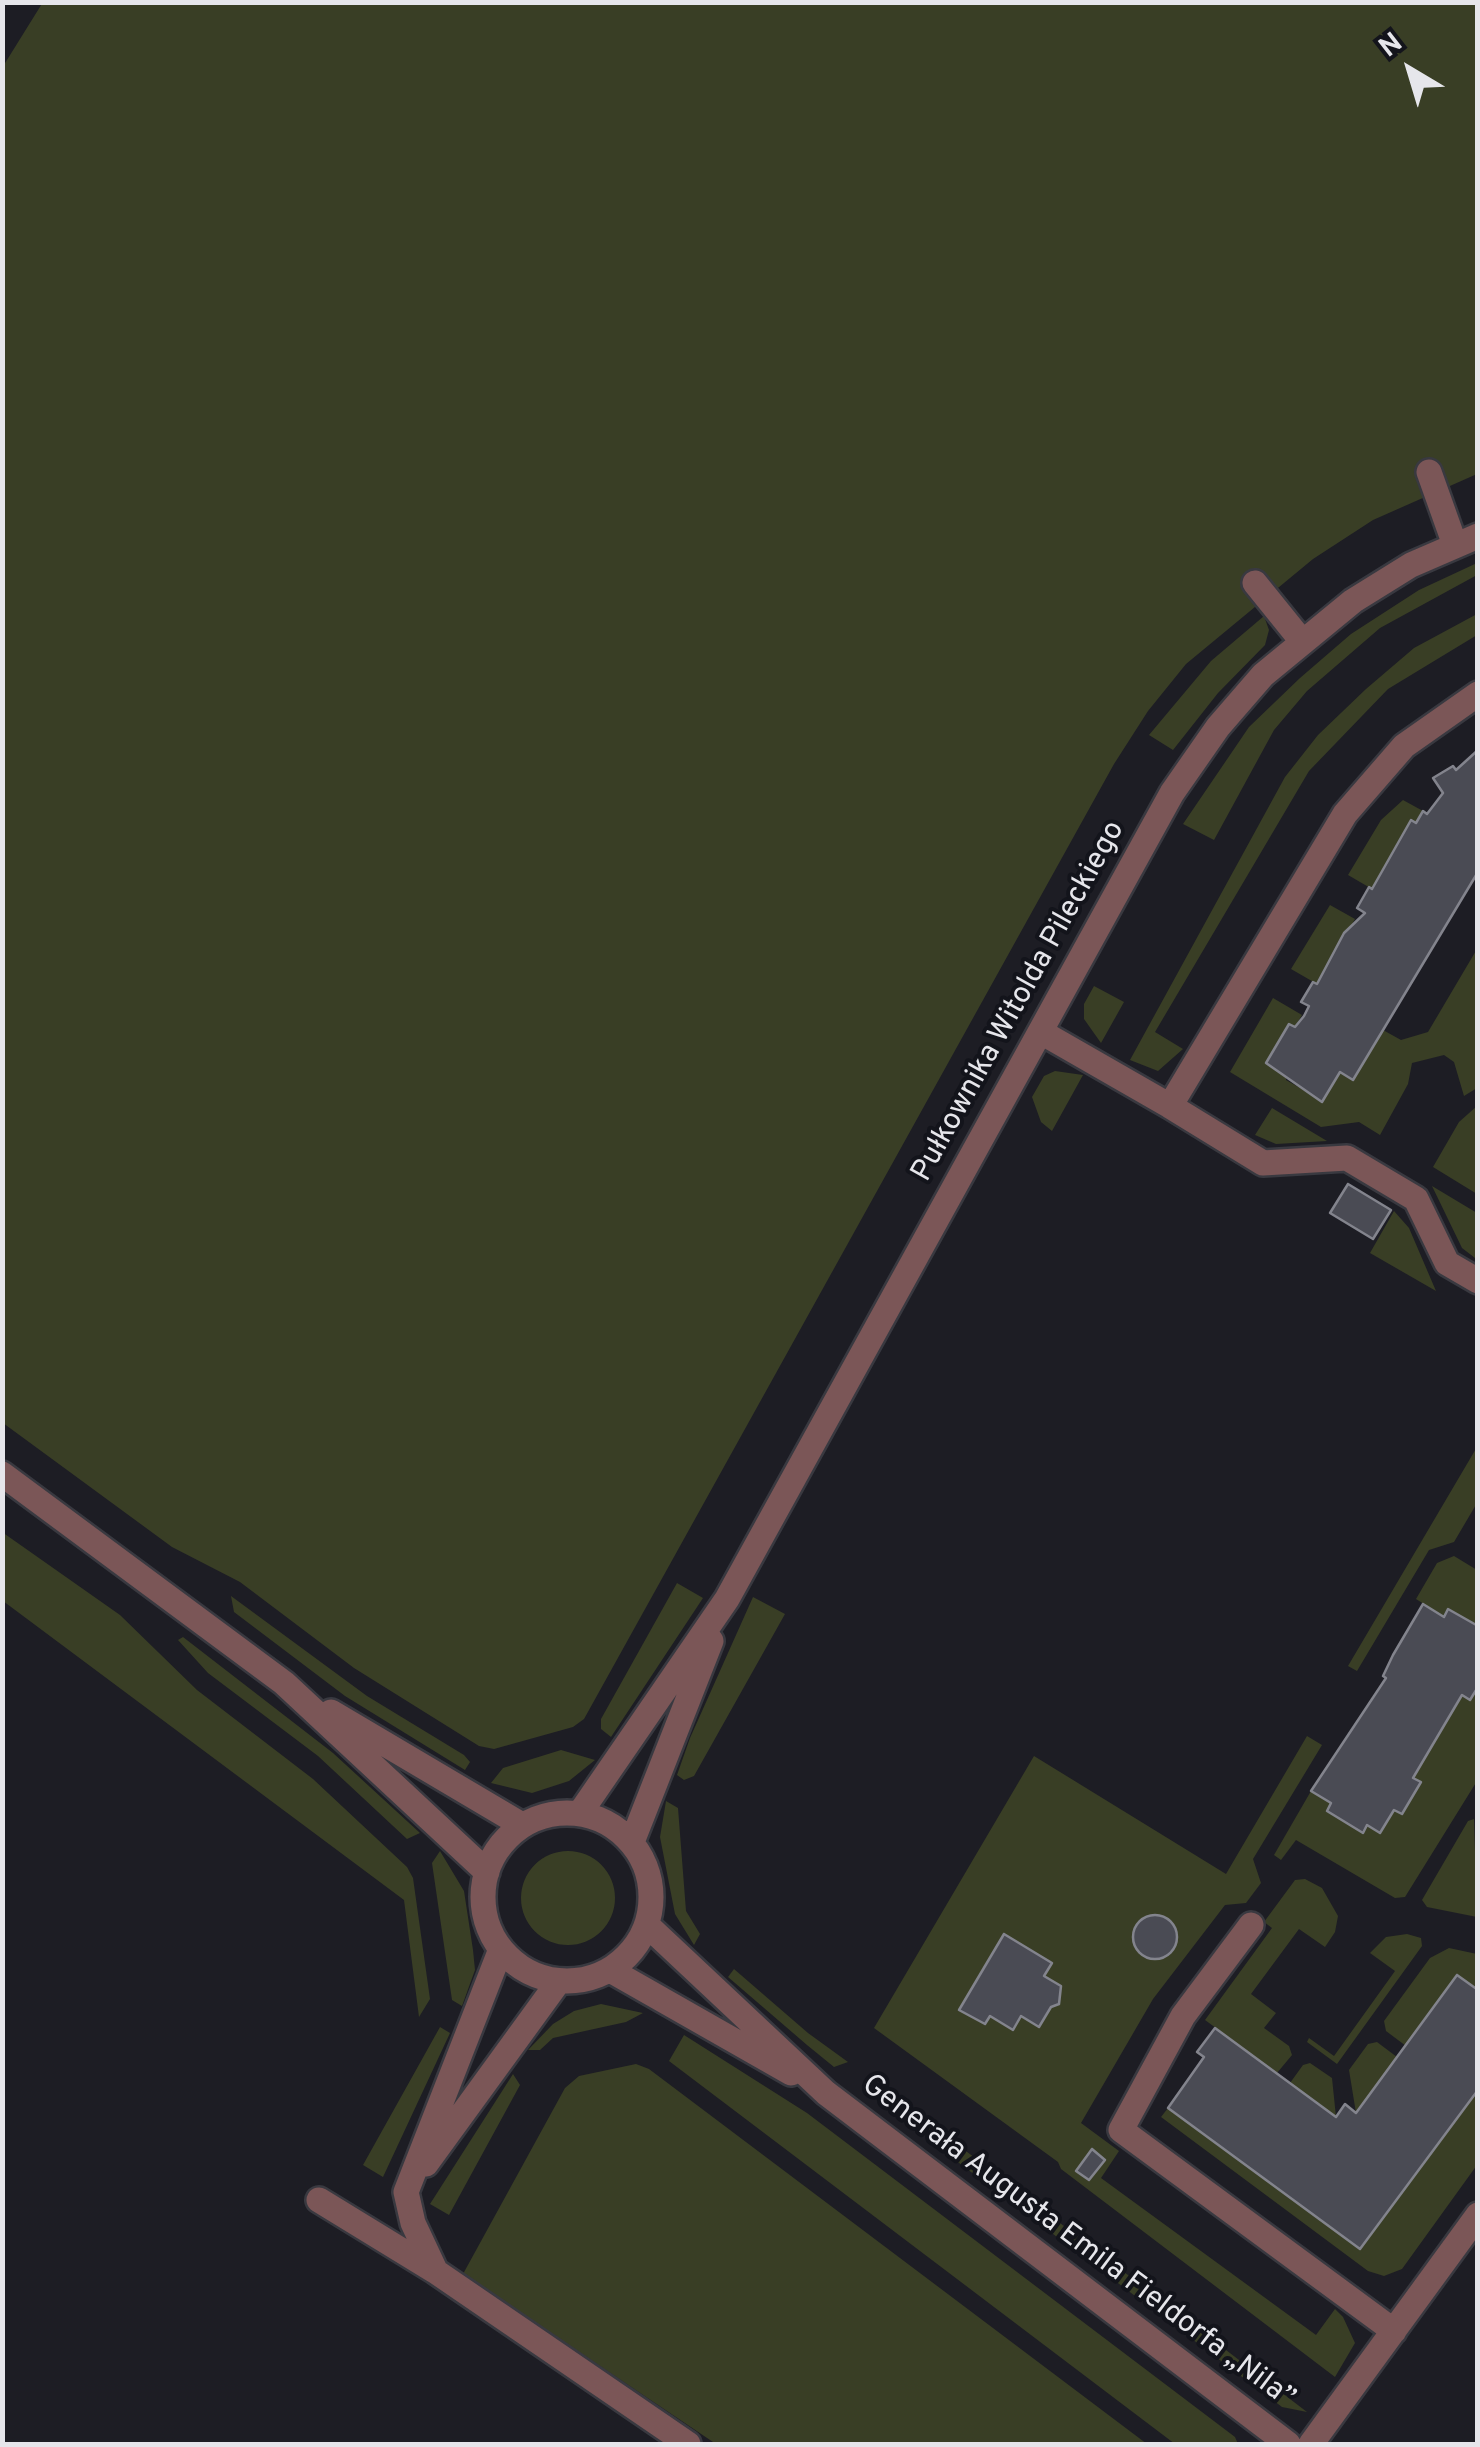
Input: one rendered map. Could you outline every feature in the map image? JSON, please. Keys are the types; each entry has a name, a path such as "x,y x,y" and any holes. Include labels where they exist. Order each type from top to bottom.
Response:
{"street":[{"path":"1429,472 1466,540"},
{"name":"Pułkownika Witolda Pileckiego","path":"580,1812 727,1599 1172,793 1218,726 1301,640 1353,601 1466,540"},
{"path":"1256,583 1301,640"},
{"path":"1170,1106 1356,800 1404,746 1478,694"},
{"path":"1041,1032 1263,1163 1347,1158 1416,1199 1447,1263 1478,1282"},
{"path":"2,1474 284,1683 522,1825"},
{"name":"Pułkownika Witolda Pileckiego","path":"632,1842 727,1599"},
{"path":"284,1683 486,1872"},
{"path":"580,1812 618,1828 632,1842 651,1881 647,1925 632,1950 610,1970 594,1978 559,1981 526,1971 501,1949 484,1912 486,1872 507,1838 522,1825 541,1816 580,1812"},
{"name":"Generała Augusta Emila Fieldorfa „Nila”","path":"647,1925 826,2093 1288,2444"},
{"path":"1251,1925 1183,2016 1120,2130 1394,2330"},
{"path":"436,2271 414,2224 406,2192 501,1949"},
{"name":"Generała Augusta Emila Fieldorfa „Nila”","path":"610,1970 826,2093"},
{"path":"406,2192 559,1981"},
{"path":"319,2200 436,2271 688,2444"},
{"path":"1312,2444 1478,2214"}],"green space":[{"path":"43,2 1477,3 1477,474 1373,520 1313,559 1186,664 1148,711 1114,764 584,1719 573,1727 494,1749 479,1746 354,1668 240,1582 172,1547 3,1423 2,68"},
{"path":"1477,563 1477,575 1380,628 1307,691 1274,730 1214,840 1183,824 1249,727 1300,678 1351,634 1419,590"},
{"path":"1477,614 1477,635 1388,689 1309,771 1155,1032 1183,1049 1158,1071 1130,1060 1285,777 1318,735 1414,648"},
{"path":"1264,616 1269,630 1265,645 1218,693 1173,750 1149,735 1211,661"},
{"path":"1403,800 1423,811 1416,823 1411,821 1372,889 1348,875 1381,820"},
{"path":"1330,905 1355,919 1317,984 1291,969"},
{"path":"1477,949 1477,1088 1464,1096 1454,1062 1444,1055 1412,1063 1408,1084 1380,1135 1359,1122 1321,1127 1230,1072 1273,998 1302,1015 1295,1027 1289,1024 1286,1080 1323,1101 1340,1072 1353,1080 1383,1030 1401,1040 1428,1032"},
{"path":"1094,986 1124,1002 1101,1043 1084,1019 1084,1004"},
{"path":"1055,1071 1083,1075 1052,1131 1041,1122 1032,1097 1044,1076"},
{"path":"1477,1106 1477,1194 1433,1167 1459,1122"},
{"path":"1272,1108 1327,1141 1276,1144 1255,1135"},
{"path":"1432,1186 1477,1213 1475,1258 1462,1248"},
{"path":"1394,1211 1409,1228 1436,1291 1370,1253"},
{"path":"1477,1447 1477,1503 1454,1542 1429,1550 1357,1671 1348,1666"},
{"path":"2,1532 120,1615 197,1690 313,1779 407,1867 413,1878 430,1999 419,2017 404,1900 3,1601"},
{"path":"1454,1556 1477,1570 1477,1626 1449,1609 1444,1617 1416,1599 1437,1563"},
{"path":"677,1583 703,1598 611,1737 601,1729 601,1719"},
{"path":"231,1596 367,1696 464,1755 470,1762 465,1770 345,1696 234,1612"},
{"path":"753,1597 785,1614 694,1776 684,1780 677,1775 690,1738"},
{"path":"183,1637 333,1753 420,1833 407,1839 318,1756 208,1673 178,1640"},
{"path":"1477,1687 1477,1781 1405,1897 1395,1898 1296,1840 1281,1860 1274,1855 1311,1791 1331,1803 1327,1811 1363,1832 1367,1825 1380,1833 1394,1810 1402,1814 1420,1783 1413,1778 1462,1695"},
{"path":"1307,1736 1322,1745 1253,1859 1261,1883 1246,1903 1225,1905 1153,1999 1081,2123 1119,2151 1101,2178 1316,2335 1335,2309 1343,2317 1355,2343 1335,2377 1061,2169 1058,2162 874,2028 1034,1756 1226,1874"},
{"path":"561,1750 595,1760 569,1781 532,1793 491,1783 503,1768"},
{"path":"666,1801 678,1808 686,1911 700,1934 694,1945 675,1914 660,1837"},
{"path":"1474,1819 1477,1917 1427,1907 1422,1900 1468,1821"},
{"path":"440,1851 464,1891 473,1950 475,1970 462,2006 452,2000 432,1863"},
{"path":"568,1851 586,1855 601,1865 611,1880 615,1898 611,1916 601,1931 586,1941 568,1945 550,1941 535,1931 525,1916 521,1898 525,1880 535,1865 550,1855"},
{"path":"1305,1879 1322,1888 1338,1916 1335,1932 1325,1947 1299,1929 1251,1994 1276,2013 1264,2028 1289,2046 1292,2055 1277,2073 1205,2020 1272,1928 1264,1922 1295,1880"},
{"path":"1407,1934 1421,1938 1422,1946 1337,2064 1307,2042 1309,2038 1334,2056 1395,1971 1370,1953 1386,1937"},
{"path":"1449,1948 1477,1954 1477,1990 1406,2046 1386,2031 1384,2021 1430,1958"},
{"path":"734,1969 848,2062 834,2067 807,2045 728,1977"},
{"path":"601,2004 643,2013 626,2022 553,2038 540,2050 528,2050 553,2024 574,2011"},
{"path":"440,2027 450,2033 383,2177 363,2165"},
{"path":"684,2035 807,2113 1235,2437 1238,2444 1175,2444 669,2061"},
{"path":"1377,2042 1397,2057 1356,2113 1349,2070 1368,2044"},
{"path":"1310,2063 1332,2078 1336,2117 1290,2083 1303,2065"},
{"path":"636,2064 649,2069 1147,2444 716,2444 463,2274 565,2088 579,2076"},
{"path":"513,2074 520,2085 449,2215 430,2204"},
{"path":"1477,2090 1477,2165 1402,2269 1384,2276 1368,2271 1161,2117 1168,2108 1360,2249"},
{"path":"928,2122 1307,2412 1282,2407 930,2141"}],"building":[{"path":"1478,750 1478,872 1353,1080 1340,1072 1322,1102 1266,1063 1289,1024 1295,1027 1304,1016 1309,1006 1301,1002 1313,982 1317,984 1344,933 1365,913 1357,908 1411,820 1416,823 1423,811 1427,814 1443,793 1433,778 1453,766 1456,770"},
{"path":"1348,1184 1391,1210 1373,1239 1330,1213"},
{"path":"1423,1604 1444,1617 1448,1609 1478,1626 1478,1687 1470,1700 1462,1695 1413,1778 1421,1782 1402,1814 1394,1810 1380,1833 1367,1825 1363,1833 1327,1811 1331,1803 1311,1791 1386,1678 1383,1676 1393,1655"},
{"path":"1155,1915 1171,1921 1177,1937 1171,1953 1155,1959 1139,1953 1133,1937 1139,1921"},
{"path":"1004,1934 1052,1963 1044,1976 1061,1986 1059,2004 1051,2007 1039,2027 1021,2016 1013,2030 990,2016 985,2024 959,2010"},
{"path":"1457,1975 1478,1990 1478,2090 1360,2249 1168,2108 1204,2057 1197,2052 1215,2028 1336,2117 1345,2104 1356,2113"},
{"path":"1092,2149 1105,2160 1089,2180 1076,2171"}]}
